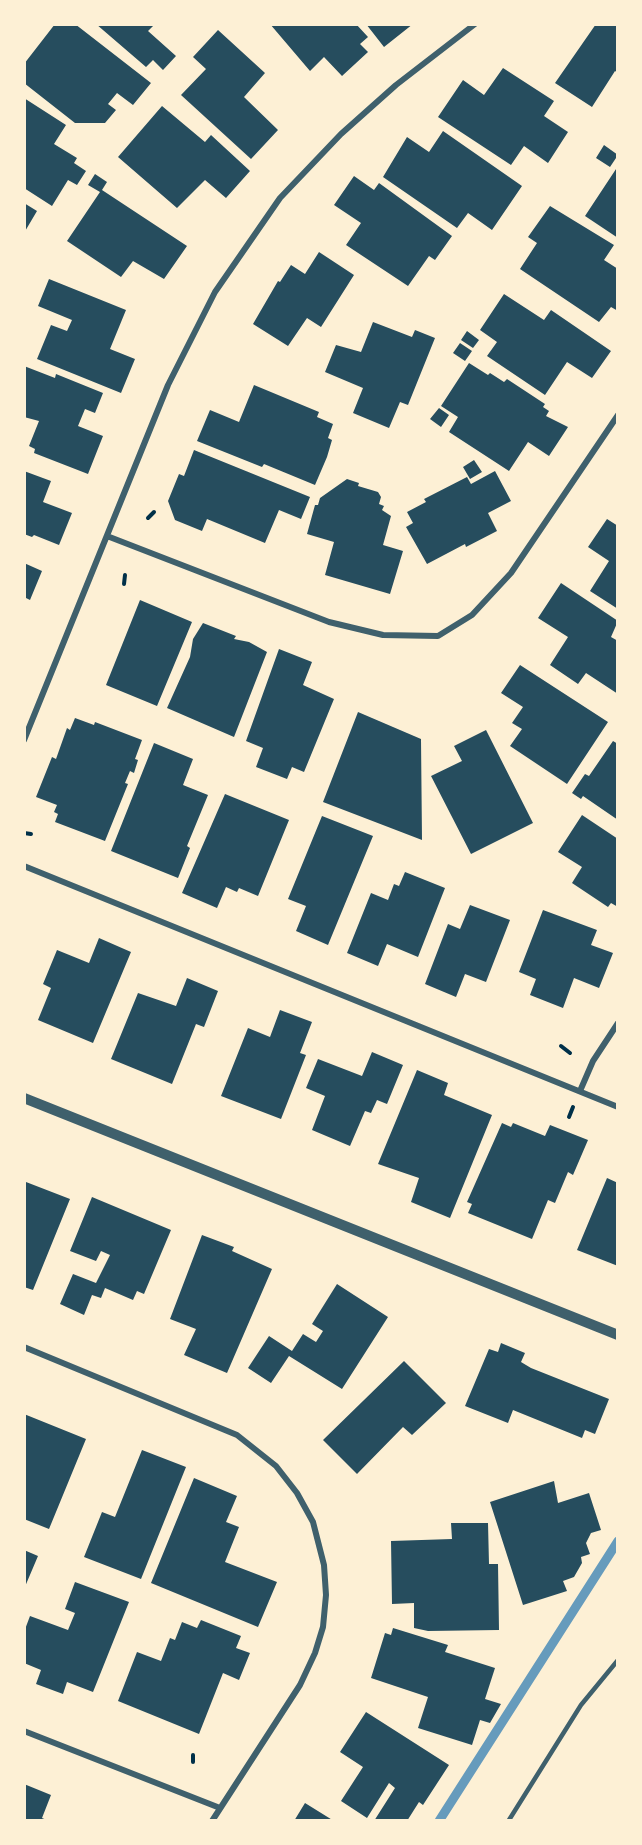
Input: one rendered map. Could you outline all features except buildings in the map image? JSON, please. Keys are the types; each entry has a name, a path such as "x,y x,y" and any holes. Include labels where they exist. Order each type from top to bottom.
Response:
{"street":[{"path":"24,740 189,341 215,292 244,246 280,198 340,134 396,85 475,24"},
{"path":"107,536 329,622 383,635 438,636 472,615 511,573 618,415"},
{"path":"24,866 618,1107"},
{"path":"580,1091 593,1061 618,1023"},
{"path":"24,1098 618,1335"},
{"path":"24,1347 237,1435 276,1466 297,1493 313,1522 326,1580 325,1613 318,1645 300,1685 212,1821"},
{"path":"24,1731 220,1808"}],"lane":[{"path":"511,1821 508,1820 580,1705 618,1660"}],"path":[{"path":"148,518 154,512"},
{"path":"124,584 125,574"},
{"path":"24,833 31,834"},
{"path":"561,1046 570,1053"},
{"path":"193,1755 193,1762"}],"waterway":[{"path":"439,1821 618,1541"}]}
